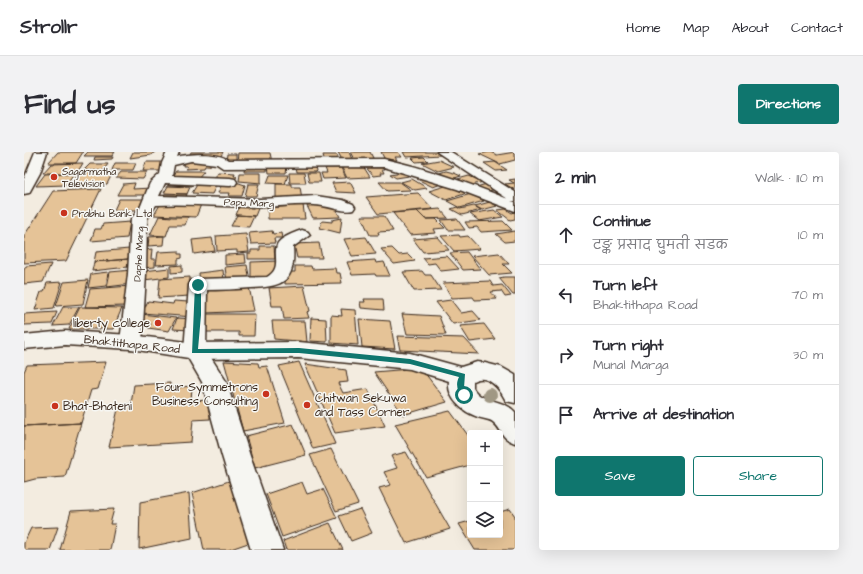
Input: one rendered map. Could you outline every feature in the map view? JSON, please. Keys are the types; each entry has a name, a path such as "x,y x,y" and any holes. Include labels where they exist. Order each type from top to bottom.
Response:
{"street":[{"path":"24,190 34,173 41,152"},
{"path":"443,152 515,197"},
{"path":"171,157 191,157 222,161 223,164 375,157 462,186 515,207"},
{"name":"Daphe Marg","path":"131,342 137,274 139,219 147,209 157,183 166,175 171,157"},
{"path":"161,179 230,182"},
{"name":"Papu Marg","path":"150,201 180,199 260,203 322,200 336,202 348,208"},
{"path":"515,202 511,204 515,207"},
{"path":"267,550 262,528 236,456 214,381 195,351 198,315 198,285 271,282 280,278 285,268 285,245 302,235"},
{"name":"Bhaktithapa Road","path":"24,342 65,338 131,342 195,351 299,350 410,361 463,376"},
{"path":"511,383 495,374 476,370 468,372 463,376 460,382 460,388 470,402 484,409 507,406 515,432"}],"building":[{"path":"58,152 83,152 76,163 48,163"},
{"path":"88,152 115,152 112,156 84,156"},
{"path":"133,152 155,152 151,155 130,158"},
{"path":"191,152 223,152 221,156 189,156"},
{"path":"338,152 349,152 353,162 343,162"},
{"path":"350,152 370,152 374,160 355,161"},
{"path":"381,152 398,152 402,157 395,157 397,160 385,160"},
{"path":"403,152 437,152 441,155 406,157"},
{"path":"490,152 497,155 515,152 515,160 500,164 479,154"},
{"path":"238,153 270,153 272,162 237,161"},
{"path":"227,154 236,154 236,162 226,162"},
{"path":"323,155 337,155 340,162 325,162"},
{"path":"95,157 113,157 112,159 94,160"},
{"path":"424,157 428,161 416,162 412,158"},
{"path":"184,160 211,160 210,166 205,166 204,168 186,169 187,166 183,166"},
{"path":"439,160 454,167 438,171 422,163"},
{"path":"146,162 164,162 161,171 143,171"},
{"path":"495,162 507,170 496,171 484,163"},
{"path":"83,163 77,173 43,173 51,164"},
{"path":"115,163 136,163 133,170 112,170"},
{"path":"90,164 108,164 103,171 84,170"},
{"path":"267,164 267,171 244,171 245,165"},
{"path":"364,165 382,166 385,169 382,169 384,173 373,176"},
{"path":"268,166 287,166 286,173 269,173"},
{"path":"296,166 315,166 316,171 297,172"},
{"path":"341,166 363,166 370,177 347,178"},
{"path":"325,168 341,168 346,178 323,179 321,173 327,173"},
{"path":"176,171 204,171 196,180 171,179"},
{"path":"446,171 461,176 445,181 433,175"},
{"path":"113,172 107,184 70,185 78,173"},
{"path":"121,172 147,172 143,179 116,178"},
{"path":"218,172 235,173 234,176 237,176 234,182 213,181"},
{"path":"403,172 409,176 396,178 390,174"},
{"path":"74,173 66,185 36,186 45,174"},
{"path":"240,173 261,173 261,183 239,181"},
{"path":"289,173 304,173 306,183 290,183"},
{"path":"307,173 319,173 321,182 309,182"},
{"path":"270,175 288,175 285,184 267,183"},
{"path":"426,176 444,183 433,187 417,179"},
{"path":"469,176 483,182 472,185 458,179"},
{"path":"412,179 427,188 415,190 401,182"},
{"path":"515,179 515,190 505,184 514,183 509,180"},
{"path":"171,181 195,182 192,186 168,185"},
{"path":"350,182 356,193 336,192 332,183"},
{"path":"379,182 400,182 411,190 387,191"},
{"path":"135,183 133,189 151,188 149,195 117,195 123,184"},
{"path":"198,183 217,184 212,194 192,193"},
{"path":"222,183 239,183 245,185 242,196 229,196 230,193 218,193"},
{"path":"248,184 259,184 256,196 245,196"},
{"path":"276,184 292,184 292,187 300,187 302,199 276,199"},
{"path":"452,184 470,192 446,200 429,191"},
{"path":"487,184 496,189 481,193 472,188"},
{"path":"168,186 190,187 187,194 164,193"},
{"name":"Prabhu Bank Ltd","path":"101,189 66,261 24,263 24,236 53,191"},
{"path":"418,193 433,209 378,214 366,197"},
{"path":"165,194 187,194 186,197 163,196"},
{"path":"471,194 484,201 460,208 447,201"},
{"path":"119,199 143,199 138,210 114,210"},
{"path":"202,202 196,217 154,215 161,203"},
{"path":"490,202 497,206 482,210 475,206"},
{"path":"313,204 335,207 340,217 313,218 307,206 314,205"},
{"path":"240,205 259,206 255,216 236,215"},
{"path":"303,205 305,219 268,219 268,206"},
{"path":"474,206 481,210 462,215 451,209 457,207 460,209"},
{"path":"440,209 448,218 425,219 417,211"},
{"path":"506,209 512,213 515,212 515,219 510,220 497,210"},
{"path":"494,210 503,217 479,221 470,214"},
{"path":"417,211 425,219 436,219 445,228 434,229 436,233 410,235 393,213"},
{"path":"237,215 254,216 249,227 231,226"},
{"path":"159,216 188,217 185,225 170,225 166,236 150,235"},
{"path":"361,216 384,216 393,231 378,232 379,235 370,235"},
{"path":"342,218 340,233 320,228 322,221 332,222 332,220"},
{"path":"457,219 465,230 448,230 441,220"},
{"path":"503,221 512,230 481,232 477,227 469,228 465,222"},
{"path":"130,222 127,238 91,241 95,229 101,229 103,224"},
{"path":"272,231 273,234 281,233 282,238 274,238 275,243 251,244 249,233"},
{"path":"515,231 515,241 505,242 496,234"},
{"path":"246,234 249,252 237,253 237,250 217,251 216,236"},
{"path":"459,235 460,237 468,236 480,249 454,251 441,236"},
{"path":"164,236 163,245 148,246 149,237"},
{"path":"366,237 376,254 352,256 344,239"},
{"path":"438,237 449,250 423,252 413,239"},
{"path":"212,238 215,251 194,254 192,240"},
{"path":"319,243 322,258 297,258 294,244"},
{"path":"260,246 274,246 275,259 248,259 248,253 251,253 251,250 260,250"},
{"path":"392,248 399,255 408,254 415,261 394,264 381,249"},
{"path":"129,249 128,259 94,262 96,252"},
{"path":"152,249 151,259 155,259 155,267 141,268 143,250"},
{"path":"179,251 179,254 182,254 182,258 178,259 178,264 156,265 158,252"},
{"path":"467,252 480,269 463,270 450,253"},
{"path":"499,253 509,264 503,264 512,273 489,275 472,256"},
{"path":"245,254 246,263 225,265 225,255"},
{"path":"447,256 459,269 441,271 435,263 428,264 423,258"},
{"path":"129,259 128,267 92,271 94,262"},
{"path":"375,260 376,263 384,262 390,276 376,276 375,274 352,275 347,262"},
{"path":"278,261 278,278 251,279 251,262"},
{"path":"51,264 43,282 24,284 24,270 26,266"},
{"path":"182,265 182,272 171,273 171,266"},
{"path":"247,265 250,280 227,282 225,267"},
{"path":"295,266 311,266 312,269 335,268 336,273 340,273 342,283 285,284 285,272 295,272"},
{"path":"169,268 169,277 144,280 144,271"},
{"path":"132,270 131,284 107,287 110,272"},
{"path":"223,270 224,280 200,283 199,273"},
{"path":"422,271 425,275 431,275 441,290 414,291 403,272"},
{"path":"108,272 106,286 88,288 91,274"},
{"path":"190,277 189,296 158,298 160,279"},
{"path":"515,277 515,295 513,295 499,278"},
{"path":"88,280 83,304 56,306 64,282"},
{"path":"490,281 493,286 502,285 511,296 505,297 501,291 491,292 497,299 475,300 473,297 452,298 443,283"},
{"path":"62,282 54,308 35,310 41,292 44,292 47,283"},
{"path":"131,286 127,306 85,307 90,289"},
{"path":"304,286 310,311 307,312 309,318 284,319 282,306 272,306 269,288"},
{"path":"249,287 254,311 206,313 206,290"},
{"path":"364,299 383,299 384,310 361,308 360,302 365,302"},
{"path":"451,300 461,313 473,311 481,320 453,324 436,302"},
{"path":"148,301 173,304 174,301 188,302 197,308 193,317 142,313"},
{"path":"63,307 79,307 69,325 53,326"},
{"path":"80,307 122,308 113,329 69,329"},
{"path":"341,309 355,310 358,345 331,343 331,315 342,316"},
{"path":"57,312 52,324 24,325 24,314"},
{"name":"liberty college","path":"141,314 176,318 169,331 148,328 151,324 136,322"},
{"path":"206,314 255,314 254,336 239,336 239,332 203,332"},
{"path":"402,314 439,316 446,335 407,334"},
{"path":"177,318 194,319 190,330 173,329"},
{"path":"311,318 326,319 327,342 310,341"},
{"path":"359,319 390,321 395,349 362,347"},
{"path":"272,321 305,321 307,342 274,339"},
{"path":"484,324 495,339 470,342 460,326"},
{"path":"397,336 464,338 479,354 400,350"},
{"path":"224,361 258,363 259,367 267,366 285,423 243,431"},
{"name":"Bhat-Bhateni","path":"106,362 98,389 91,390 81,423 24,426 24,372 27,365"},
{"name":"Chitwan Sekuwa and Tass Corner","path":"299,362 335,444 313,449 279,366"},
{"path":"305,364 346,370 348,382 338,383 343,393 368,389 385,426 335,433"},
{"path":"421,368 447,402 403,415 374,372"},
{"path":"170,383 170,388 192,386 191,401 210,400 210,419 193,420 191,442 109,447 119,405 131,404 134,385"},
{"path":"450,411 467,434 467,466 426,477 395,424"},
{"path":"81,423 65,477 35,479 24,482 24,426"},
{"path":"293,424 306,455 255,468 246,436"},
{"path":"331,449 358,504 336,511 310,455"},
{"path":"406,452 450,529 406,543 379,488 391,485 384,472 397,468 391,456"},
{"path":"232,480 251,542 228,550 204,550 192,493"},
{"path":"302,482 307,494 323,489 337,518 282,537 266,494"},
{"path":"189,493 192,538 139,549 140,502"},
{"path":"114,509 110,524 115,524 110,550 60,550 71,511"},
{"path":"360,509 372,533 351,541 339,516"},
{"path":"510,509 515,516 515,550 475,550 468,538 503,538 503,511"},
{"path":"467,522 467,537 459,524"},
{"path":"330,523 343,550 286,550 283,541"},
{"path":"58,527 50,550 24,550 24,543 31,528"}],"place":[{"name":"Sagarmatha Television","path":"54,177"},
{"name":"Prabhu Bank Ltd","path":"64,213"},
{"name":"liberty college","path":"158,323"},
{"name":"Four Symmetrons Business Consulting","path":"266,394"},
{"name":"Chitwan Sekuwa and Tass Corner","path":"307,405"},
{"name":"Bhat-Bhateni","path":"55,406"}],"route":[{"path":"198,285 198,315 195,351 299,350 410,361 463,376 460,382 460,388 464,395"}]}
